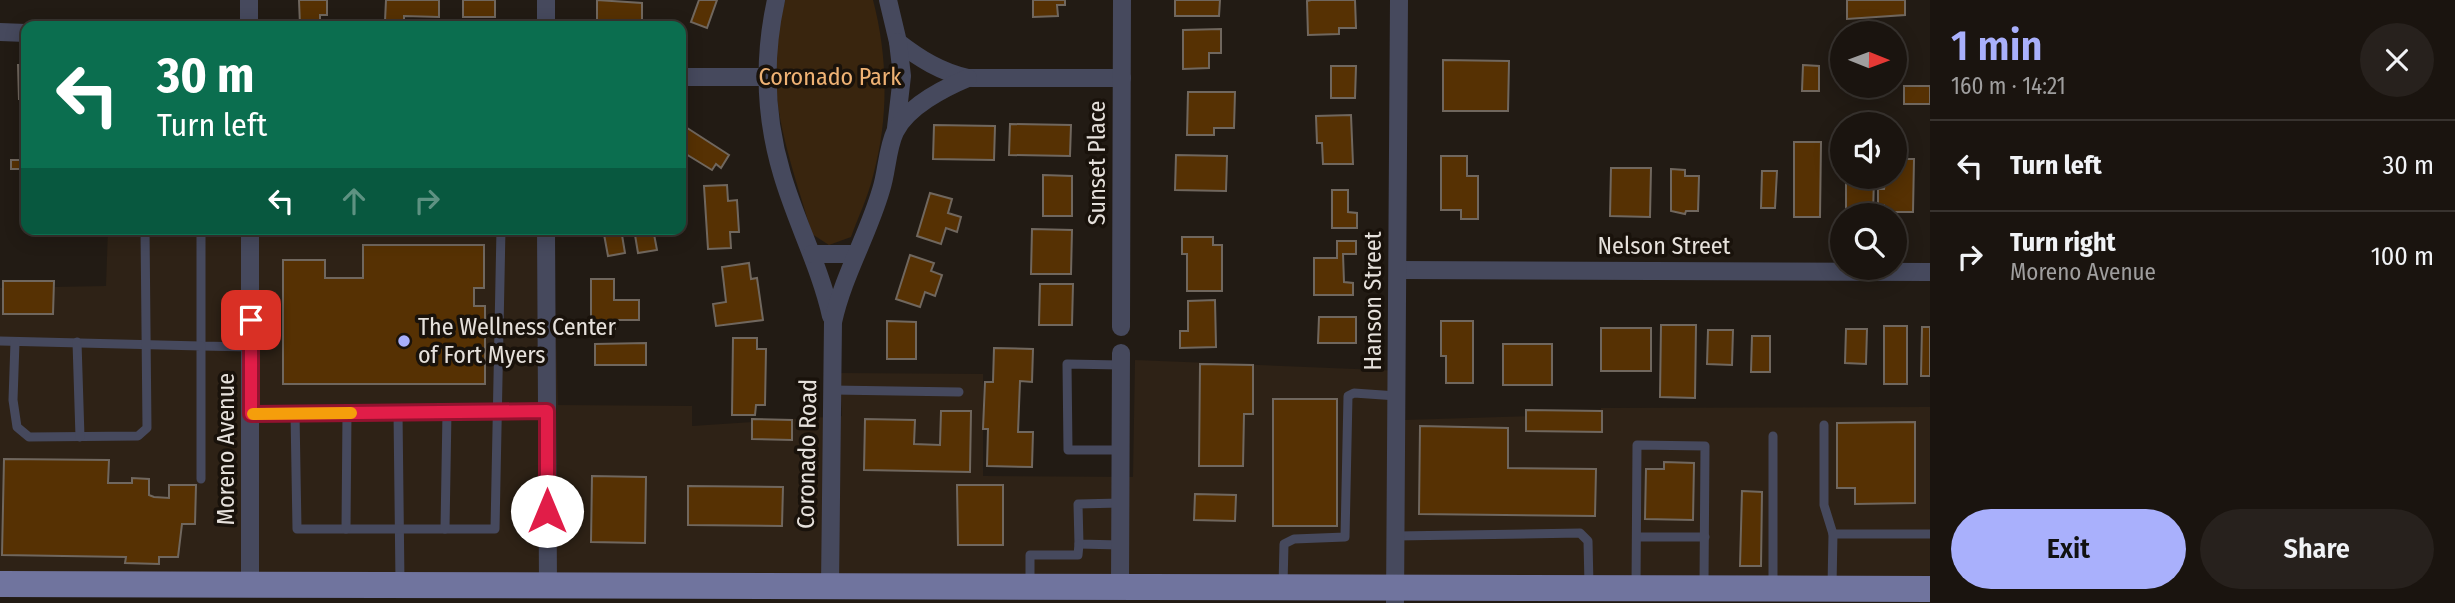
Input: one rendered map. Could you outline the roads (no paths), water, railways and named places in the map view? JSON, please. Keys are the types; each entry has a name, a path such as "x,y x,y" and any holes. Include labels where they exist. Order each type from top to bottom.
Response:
{"main road":[{"path":"0,584 1283,586 1396,595 1589,587 1930,589"},
{"path":"521,603 548,585"},
{"path":"575,603 625,585"}],"street":[{"path":"249,0 249,21"},
{"path":"546,0 546,21"},
{"name":"Coronado Road","path":"776,0 766,77 767,108 779,163 833,322 830,586"},
{"name":"Coronado Road","path":"833,322 882,189 895,132 902,76 898,42 888,0"},
{"name":"Sunset Place","path":"1121,327 1122,0"},
{"name":"Hanson Street","path":"1396,595 1399,0"},
{"path":"0,32 21,33"},
{"path":"898,42 930,65 968,78 1122,78"},
{"path":"686,77 766,77"},
{"path":"895,132 909,115 948,86 968,78"},
{"name":"Moreno Avenue","path":"250,235 250,584"},
{"path":"547,235 548,585"},
{"path":"812,254 856,254"},
{"name":"Nelson Street","path":"1398,270 1930,272"},
{"path":"1120,586 1121,359"}],"lane":[{"path":"15,342 13,400 17,427 29,437 138,436 147,428 145,235"},
{"path":"201,235 201,479"},
{"path":"295,413 297,528 495,529 501,235"},
{"path":"0,341 251,347"},
{"path":"77,342 80,437"},
{"path":"1120,450 1068,450 1067,364 1121,359"},
{"path":"833,390 959,392"},
{"path":"1283,586 1284,544 1294,539 1345,537 1348,396 1354,393 1397,396"},
{"path":"251,414 547,411"},
{"path":"398,412 400,585"},
{"path":"445,529 447,412"},
{"path":"346,529 347,413"},
{"path":"1824,425 1825,505 1833,534 1832,588"},
{"path":"1773,436 1773,587"},
{"path":"1636,587 1637,445 1705,446 1704,587"},
{"path":"1030,586 1030,555 1078,555 1078,504 1120,503"},
{"path":"1396,536 1580,533 1588,541 1589,587"},
{"path":"1833,534 1930,534"},
{"path":"1637,537 1705,537"},
{"path":"1079,544 1120,545"}],"place":[{"name":"The Wellness Center of Fort Myers","path":"404,341"}],"park label":[{"name":"Coronado Park","path":"830,77"}]}
